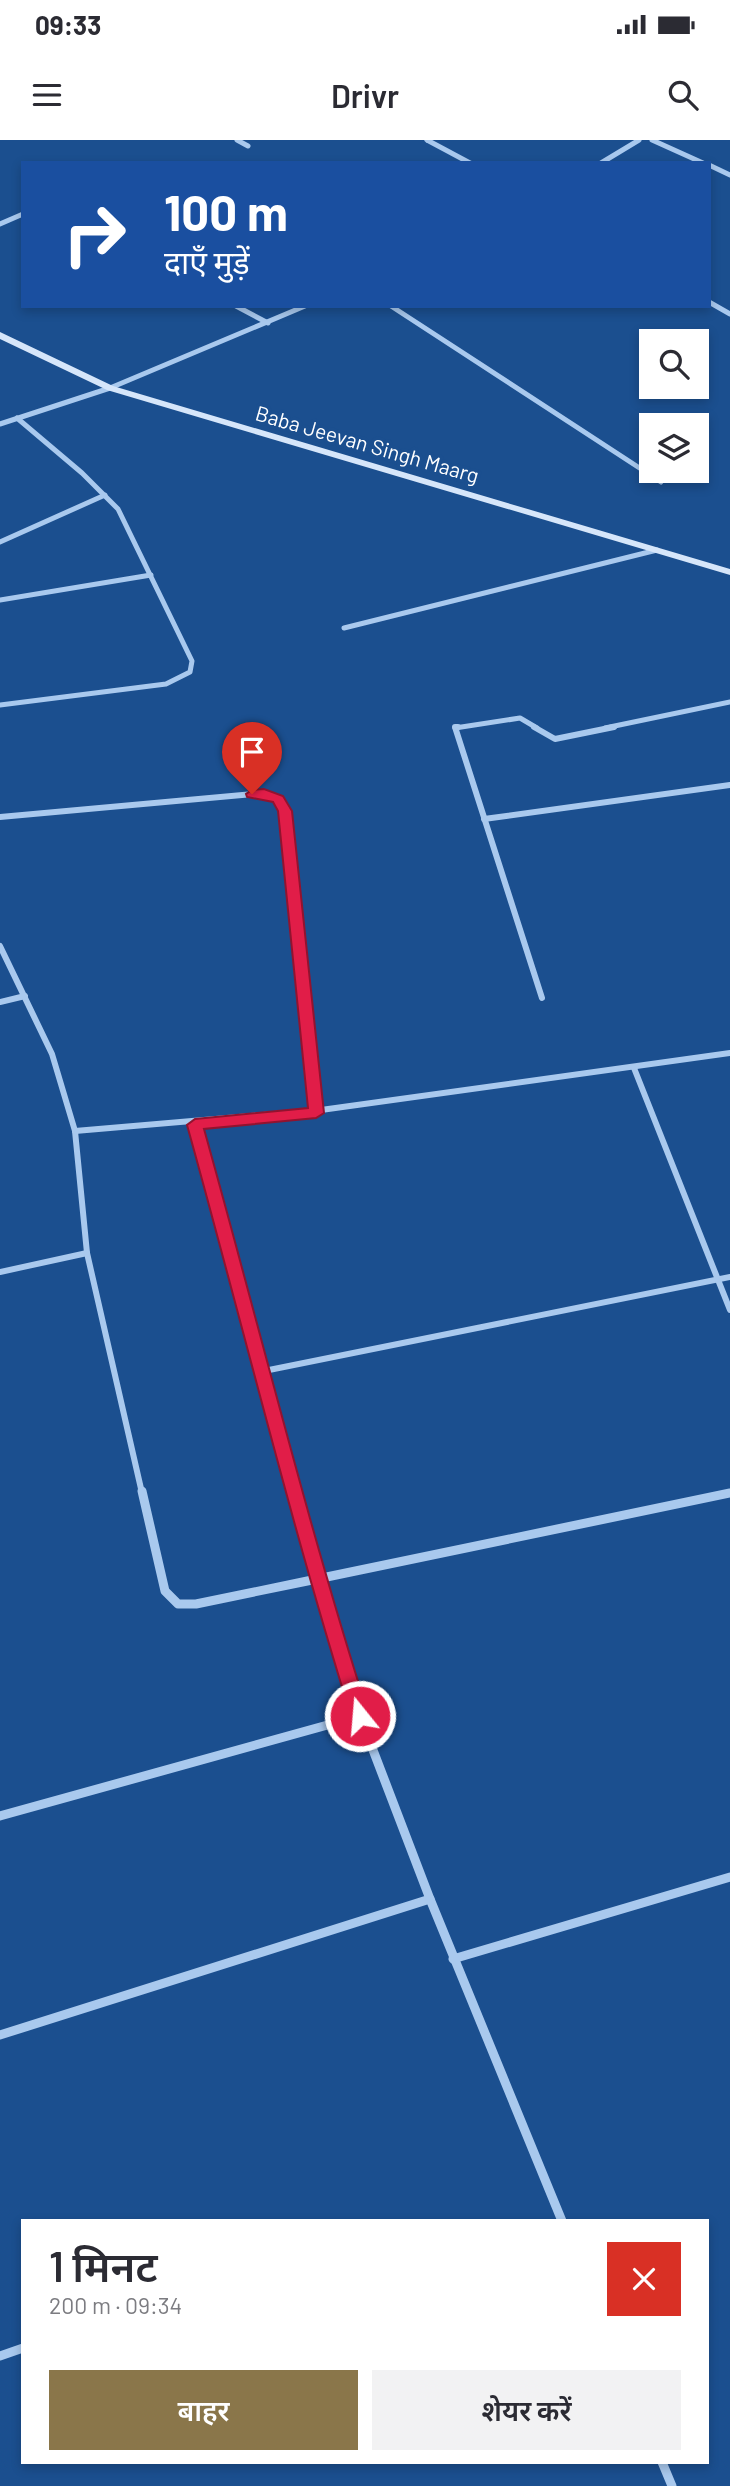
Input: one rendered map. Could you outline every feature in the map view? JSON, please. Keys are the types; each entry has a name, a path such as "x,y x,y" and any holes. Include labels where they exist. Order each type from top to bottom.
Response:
{"street":[{"path":"237,140 248,146"},
{"path":"428,140 466,161"},
{"path":"604,161 639,140"},
{"path":"652,140 699,161"},
{"path":"711,166 730,175"},
{"path":"0,224 21,215"},
{"path":"711,303 730,314"},
{"path":"240,308 268,323"},
{"path":"0,425 110,387 301,308"},
{"path":"394,308 639,468"},
{"name":"Baba Jeevan Singh Maarg","path":"0,335 110,387 730,572"},
{"path":"0,705 166,684 190,672 192,662 129,528 105,495 17,418"},
{"path":"0,542 105,495"},
{"path":"344,628 657,550"},
{"path":"0,600 151,575"},
{"path":"542,998 455,727 520,718 555,739 730,702"},
{"path":"484,819 730,785"},
{"path":"0,817 264,793 278,799 285,811 316,1113"},
{"path":"0,946 52,1054 75,1131 87,1253 165,1591 178,1604 196,1604 730,1493"},
{"path":"0,1002 25,996"},
{"path":"75,1131 195,1125 316,1113 730,1053"},
{"path":"634,1068 715,1279 730,1310"},
{"path":"195,1125 264,1371 317,1579 360,1716 429,1899 561,2219"},
{"path":"0,1272 87,1253"},
{"path":"264,1371 730,1277"},
{"path":"0,1816 360,1716"},
{"path":"453,1959 730,1877"},
{"path":"0,2035 429,1899"},
{"path":"0,2356 21,2349"},
{"path":"663,2464 672,2486"}],"route":[{"path":"252,794 264,793 278,799 285,811 316,1113 195,1125 264,1371 317,1579 360,1716"}]}
